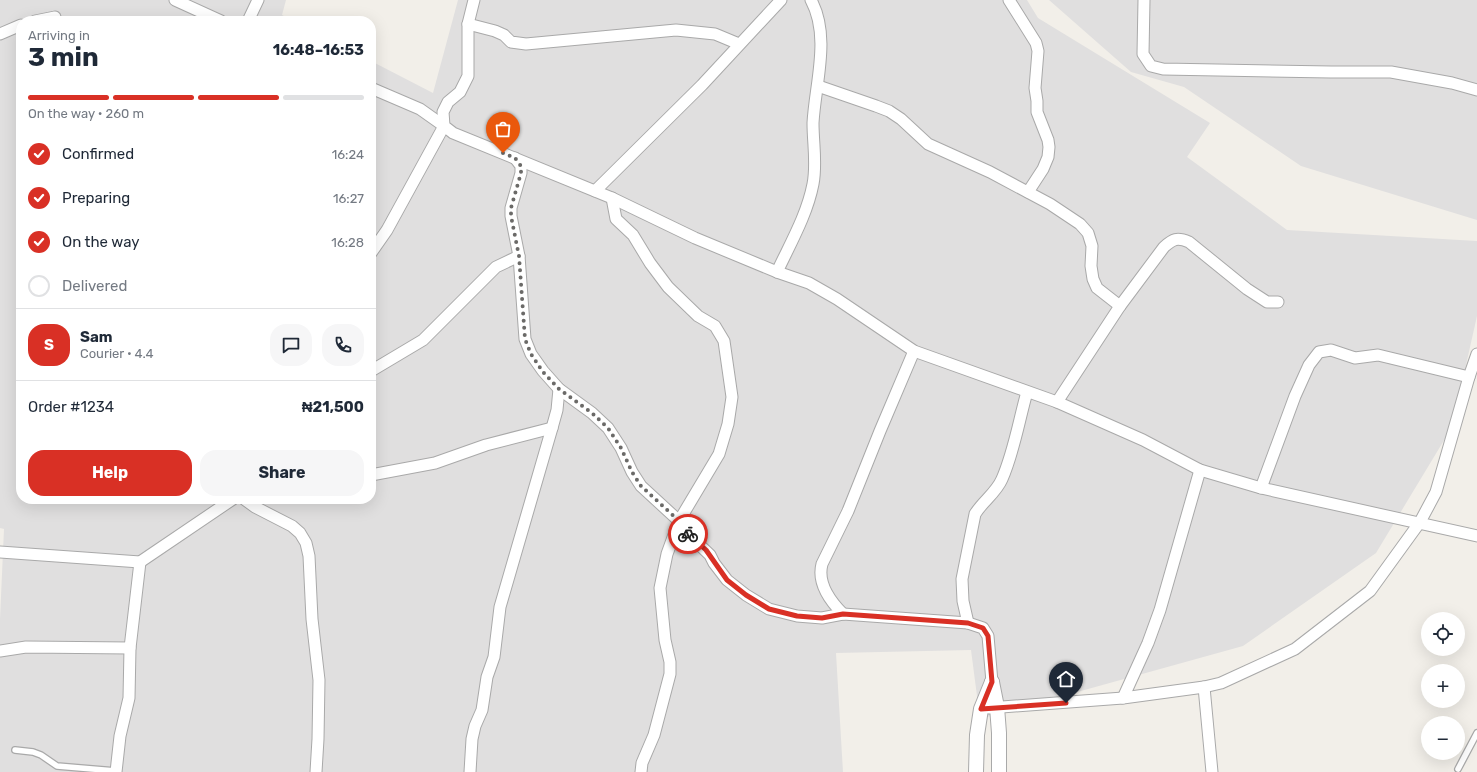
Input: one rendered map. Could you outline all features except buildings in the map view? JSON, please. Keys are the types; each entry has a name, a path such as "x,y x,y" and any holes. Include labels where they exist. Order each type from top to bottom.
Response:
{"street":[{"path":"175,0 210,16"},
{"path":"250,16 258,0"},
{"path":"376,246 387,230 444,126 443,112 448,102 460,92 468,76 468,24 474,0"},
{"path":"595,192 702,85 781,0"},
{"path":"777,272 805,210 813,185 816,168 813,123 818,86 820,48 819,23 811,0"},
{"path":"1009,0 1036,43 1038,51 1035,88 1037,112 1038,118 1048,140 1049,147 1048,157 1043,169 1028,192"},
{"path":"1144,0 1142,54 1151,66 1163,69 1391,72 1452,83 1477,90"},
{"path":"468,24 495,31 504,35 511,42 526,44 676,30 715,34 739,44"},
{"path":"0,34 16,27"},
{"path":"818,86 889,111 901,119 928,144 990,172 1050,204 1080,224 1088,233 1092,246 1091,266 1096,288 1120,306"},
{"path":"376,90 420,109 453,133 612,198 695,238 777,272 809,283 837,299 914,350 1057,402 1143,440 1200,470 1261,488 1420,522 1477,536"},
{"path":"515,158 521,166 521,173 511,208 511,216 519,256 525,339 531,354 543,372 559,389 592,413 608,428 621,448 632,472 641,486 678,520 686,532 706,550 727,580 746,595 769,609 797,616 822,618 843,614 968,623 983,628 988,636 992,682 997,707 999,772"},
{"path":"612,198 616,219 633,235 650,263 668,287 698,316 715,326 724,341 732,397 728,424 719,454 678,520 667,554 660,588 665,640 670,662 670,674 654,735 642,763 641,772"},
{"path":"1057,402 1120,306 1164,247 1173,239 1177,238 1194,245 1260,298 1267,302 1278,302"},
{"path":"376,368 423,340 496,267 519,256"},
{"path":"843,614 826,593 820,571 848,511 914,350"},
{"path":"1261,488 1295,396 1309,365 1319,352 1331,350 1356,358 1378,355 1469,377"},
{"path":"981,709 1123,698 1204,687 1221,683 1295,649 1370,591 1420,522 1436,492 1477,354"},
{"path":"470,772 472,739 475,726 482,710 487,677 494,657 500,607 557,410 559,389"},
{"path":"968,623 963,601 962,579 975,514 1002,480 1027,392"},
{"path":"376,474 435,463 453,458 486,445 552,428"},
{"path":"1123,698 1148,642 1160,610 1200,470"},
{"path":"0,552 140,562 226,504"},
{"path":"251,504 292,526 300,533 306,543 309,556 312,619 319,680 316,772"},
{"path":"116,772 120,736 129,698 130,648 140,562"},
{"path":"0,651 26,647 130,648"},
{"path":"976,772 977,735 981,709 992,682"},
{"path":"1204,687 1212,772"}],"lane":[{"path":"1458,769 1477,733"},
{"path":"15,750 33,752 41,755 62,769 116,772"}],"shaded area":[{"path":"0,0 286,0 282,15 284,16 16,16 16,504 376,504 376,64 433,93 458,0 1027,0 1038,18 1210,123 1187,157 1287,230 1477,241 1477,316 1452,427 1376,553 1243,646 980,719 971,650 836,653 843,772 0,772 0,619 4,529 0,528"},
{"path":"1049,0 1477,0 1477,220 1301,166 1184,87 1131,72"}],"way so far":[{"path":"503,153 515,158 521,166 521,173 511,208 511,216 519,256 525,339 531,354 543,372 559,389 592,413 608,428 621,448 632,472 641,486 678,520 688,534"}],"route":[{"path":"688,534 706,550 727,580 746,595 769,609 797,616 822,618 843,614 968,623 983,628 988,636 992,682 981,709 1066,703"}]}
